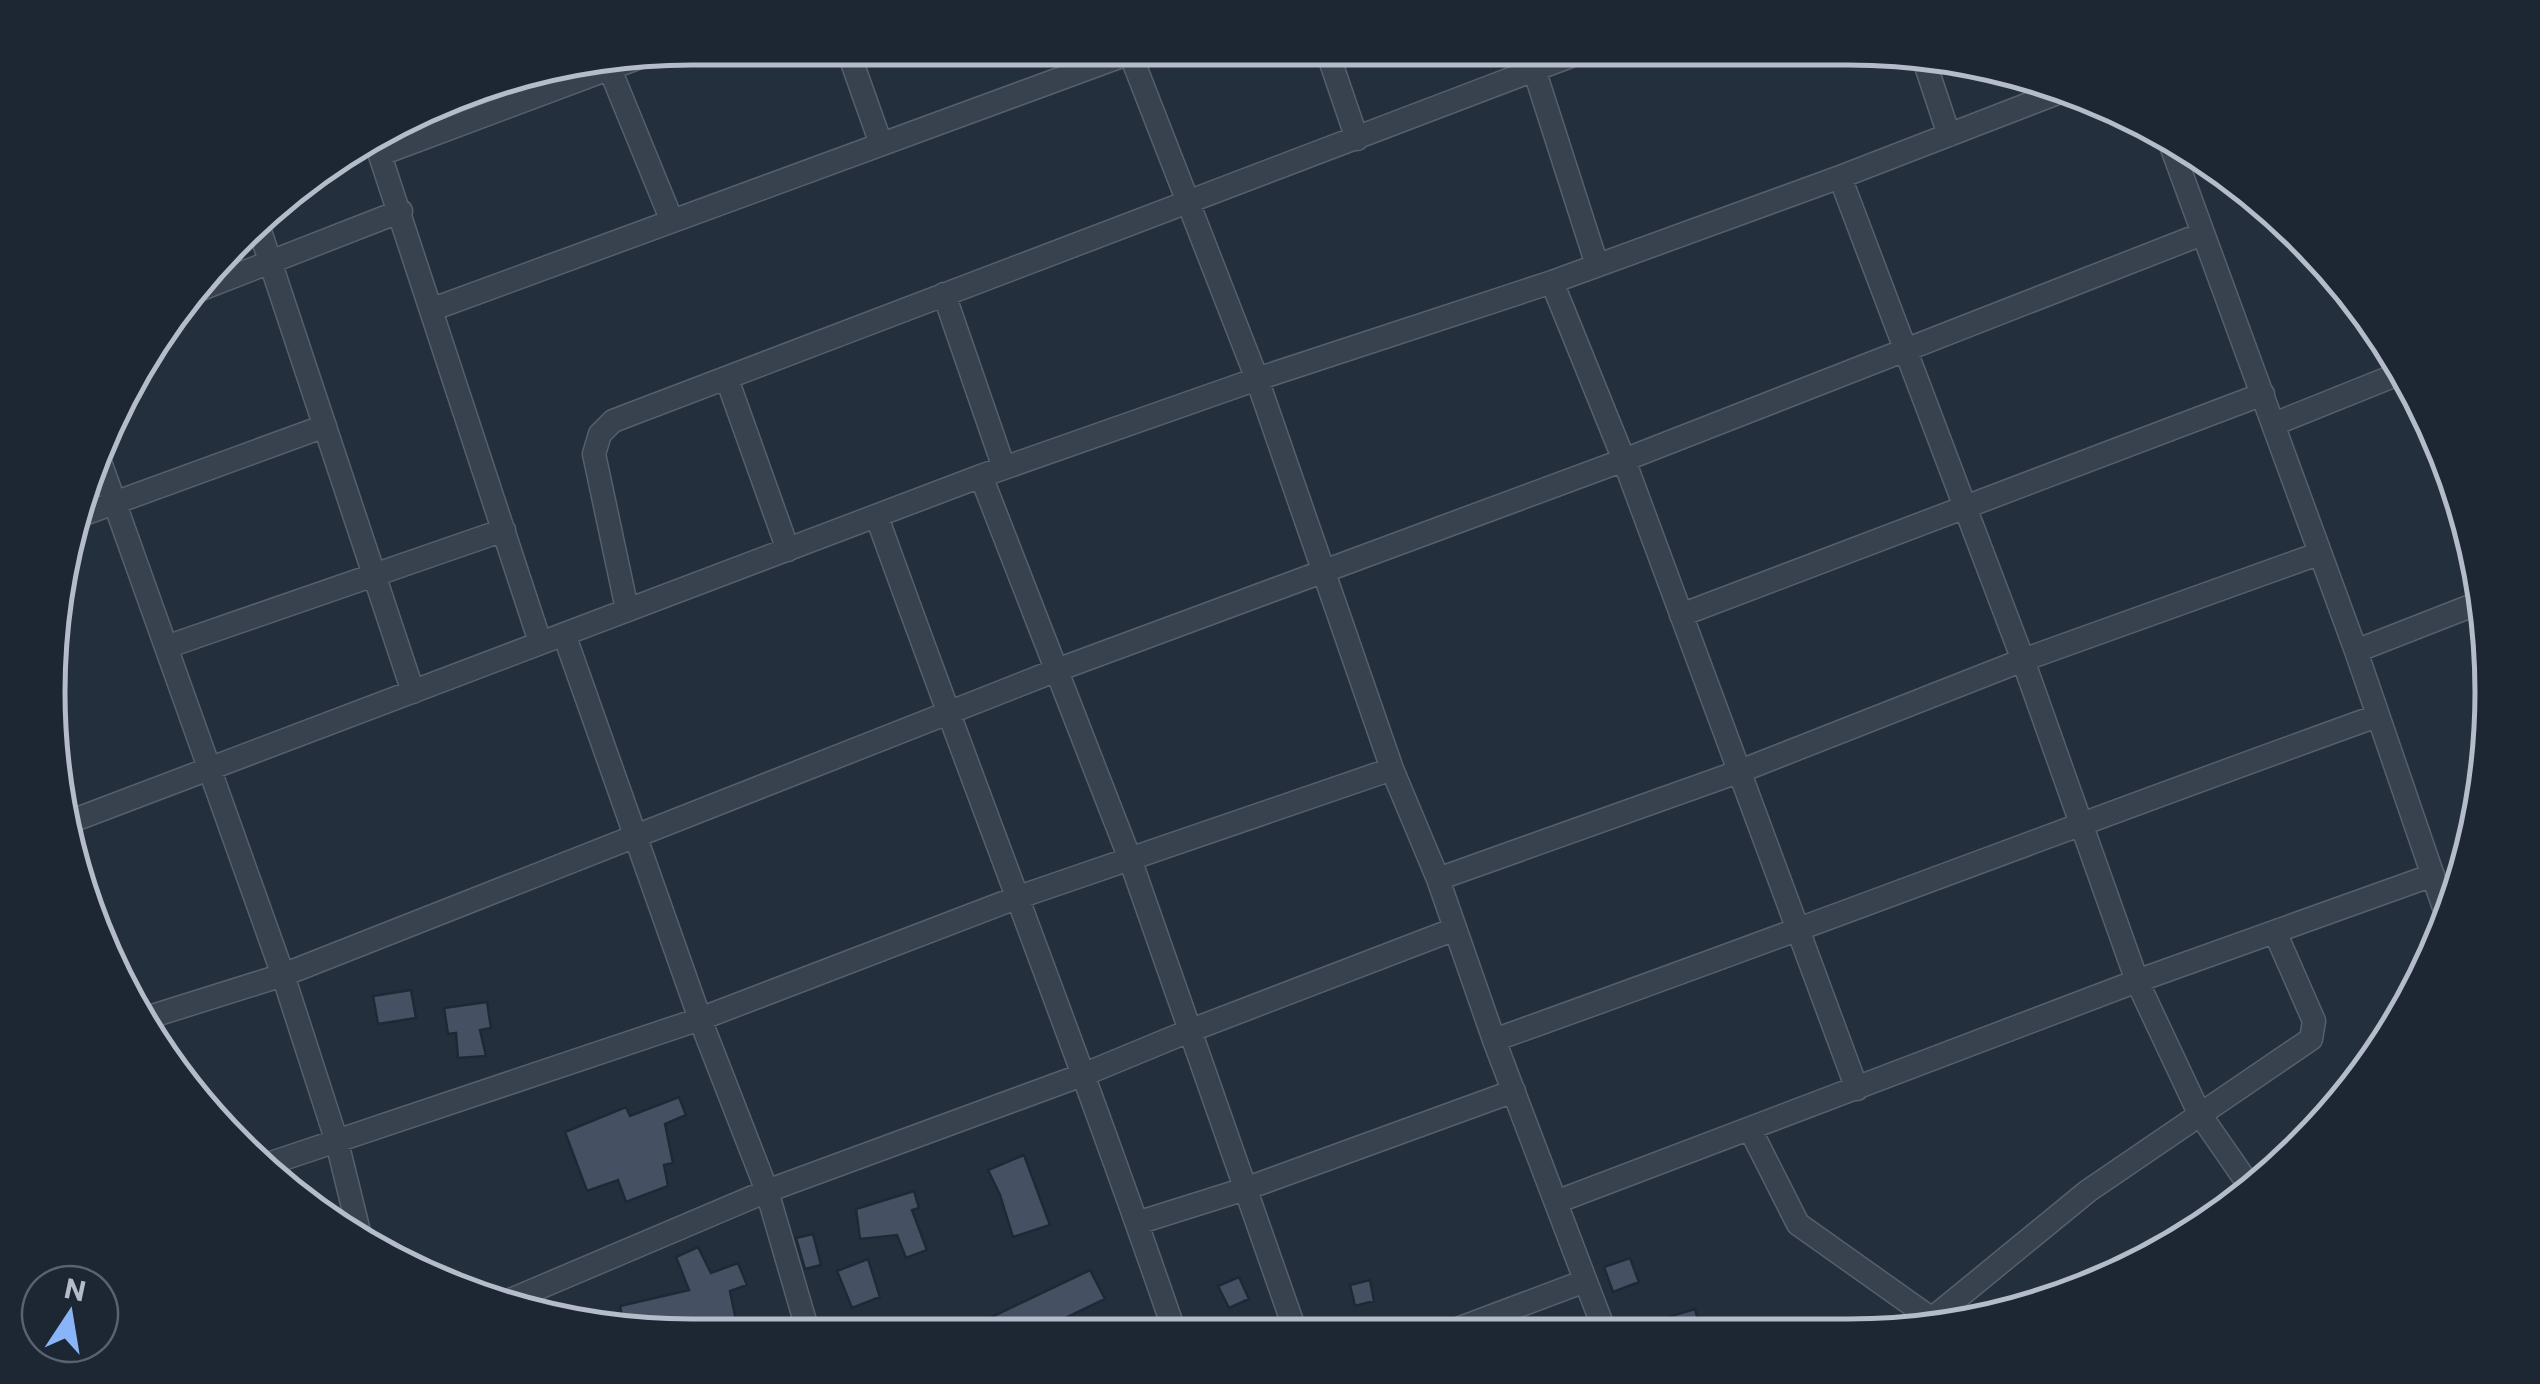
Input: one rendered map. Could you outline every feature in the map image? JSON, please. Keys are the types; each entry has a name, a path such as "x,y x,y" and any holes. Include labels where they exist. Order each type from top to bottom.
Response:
{"street":[{"path":"853,65 881,144"},
{"path":"433,309 1089,65"},
{"path":"1135,65 1257,379 1392,769 1438,879 1599,1319"},
{"path":"1332,65 1357,138"},
{"path":"626,609 594,454 600,434 613,421 1546,65"},
{"path":"611,70 672,221"},
{"path":"1534,70 1597,265"},
{"path":"1927,70 1949,135"},
{"path":"391,143 580,75"},
{"path":"77,812 212,768 992,472 1552,282 2047,97"},
{"path":"379,149 540,642"},
{"path":"2175,157 2356,652 2441,898"},
{"path":"1840,177 2023,660 2136,982 2199,1113 2244,1177"},
{"path":"217,284 401,212"},
{"path":"155,1015 283,975 1057,670 1624,460 2202,234"},
{"path":"262,237 413,692"},
{"path":"1552,282 1624,460 1857,1090"},
{"path":"944,294 992,472 1057,670 1130,860 1291,1319"},
{"path":"2274,424 2390,377"},
{"path":"727,379 788,550"},
{"path":"1681,615 2263,394"},
{"path":"92,511 326,426"},
{"path":"104,474 283,975 337,1142 356,1221"},
{"path":"877,517 1016,898 1085,1074 1170,1319"},
{"path":"166,647 504,530"},
{"path":"1438,879 1738,772 2023,660 2318,554"},
{"path":"2356,652 2469,607"},
{"path":"564,634 700,1019 767,1191 804,1319"},
{"path":"1494,1040 1797,932 2081,822 2376,716"},
{"path":"277,1161 700,1019 1016,898 1392,769"},
{"path":"1556,1202 2136,982 2433,875"},
{"path":"521,1295 767,1191 1085,1074 1455,929"},
{"path":"1948,1311 2088,1191 2311,1039 2314,1021 2275,932"},
{"path":"1137,1223 1245,1189 1514,1092"},
{"path":"1750,1129 1798,1224 1916,1315"},
{"path":"1482,1319 1586,1281"}],"building":[{"path":"411,990 416,1018 378,1024 373,996"},
{"path":"487,1002 491,1028 480,1030 486,1056 458,1058 456,1033 448,1034 444,1008"},
{"path":"679,1097 686,1115 665,1124 673,1163 664,1165 668,1186 626,1202 618,1180 587,1191 565,1132 626,1107 630,1116"},
{"path":"1024,1155 1050,1225 1013,1237 988,1170"},
{"path":"914,1191 919,1208 912,1210 927,1250 906,1258 897,1235 860,1239 856,1209"},
{"path":"813,1234 821,1265 805,1269 796,1238"},
{"path":"698,1247 711,1273 738,1263 747,1285 730,1291 736,1319 622,1315 620,1306 689,1290 676,1257"},
{"path":"1630,1258 1639,1282 1613,1292 1604,1267"},
{"path":"868,1259 880,1297 852,1308 837,1271"},
{"path":"1090,1270 1105,1299 1063,1319 987,1319"},
{"path":"1239,1277 1249,1299 1229,1308 1218,1286"},
{"path":"1370,1280 1374,1301 1355,1306 1350,1285"},
{"path":"1695,1309 1698,1319 1672,1319 1671,1316"}]}
